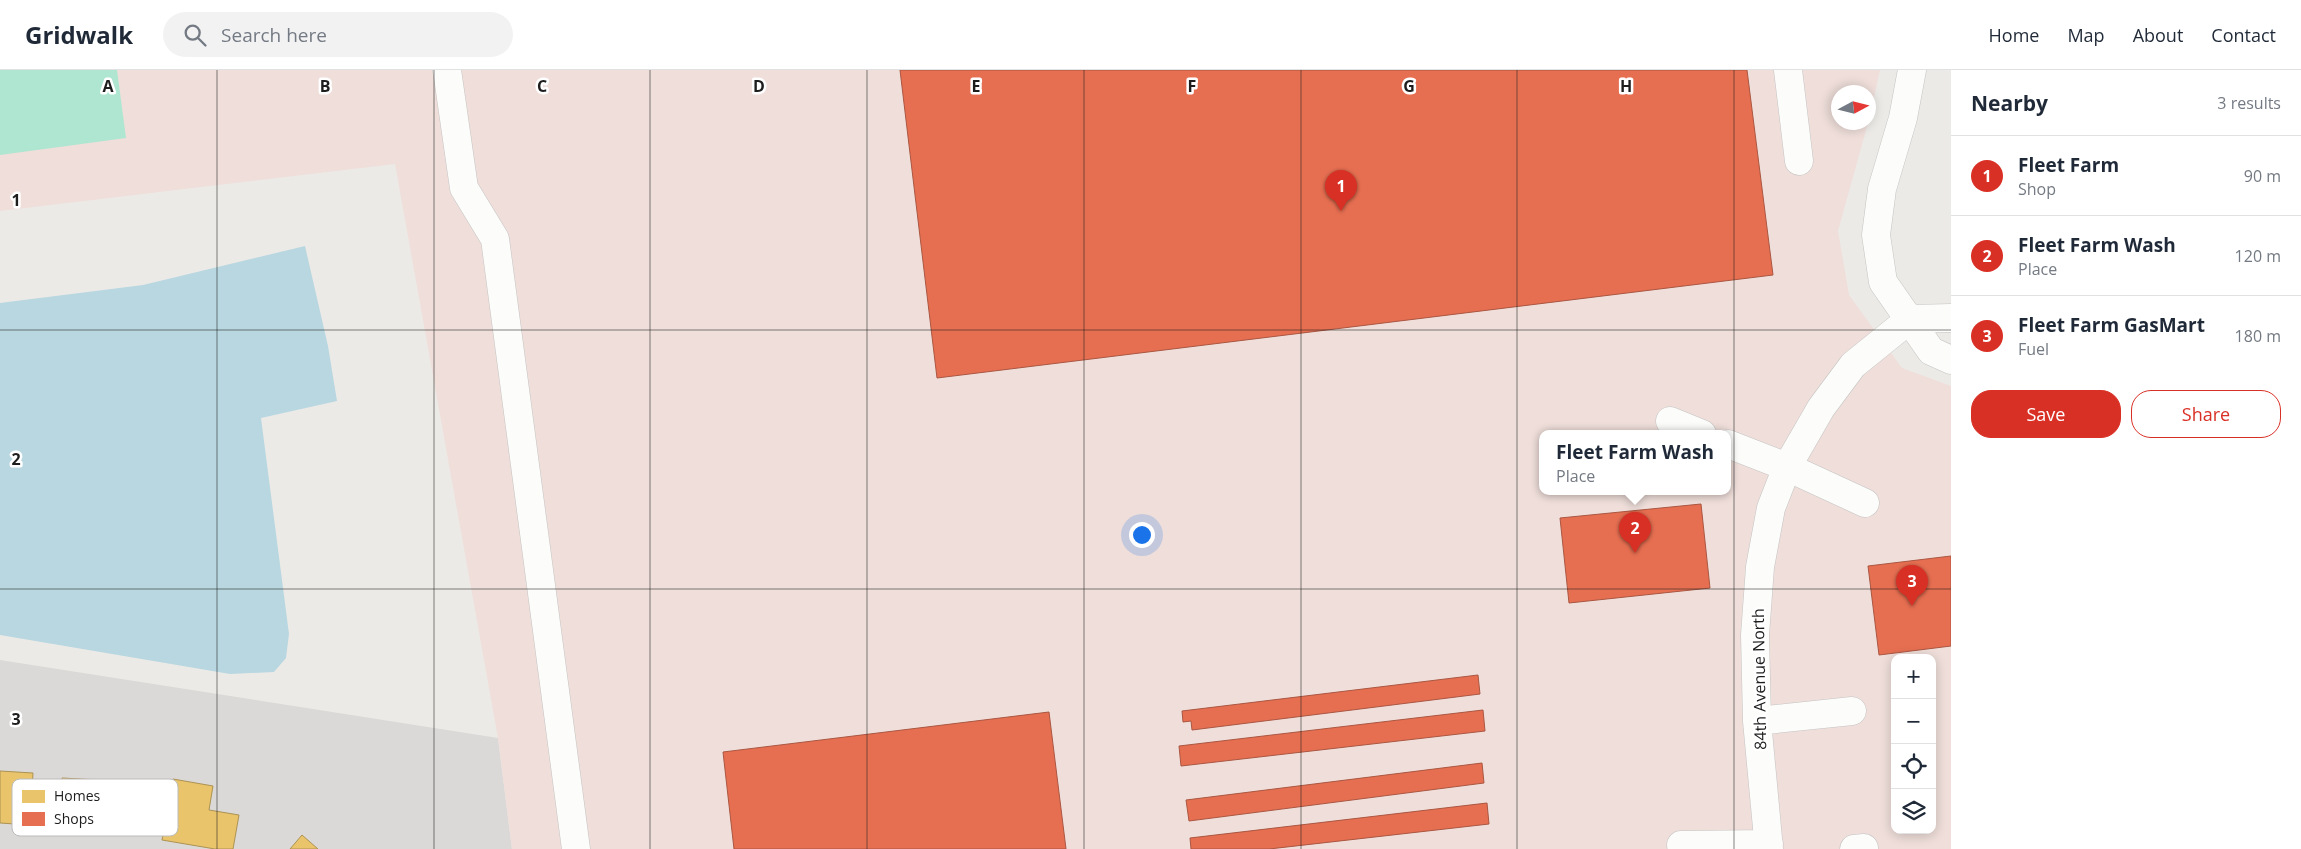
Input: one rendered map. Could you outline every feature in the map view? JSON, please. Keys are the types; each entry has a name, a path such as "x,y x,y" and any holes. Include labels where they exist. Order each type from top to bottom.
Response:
{"street":[{"path":"447,70 464,188 495,239 576,849"},
{"path":"1788,70 1799,161"},
{"path":"1912,70 1903,118 1882,189 1876,235 1883,282 1931,351 1951,360"},
{"path":"1910,319 1951,318"},
{"name":"84th Avenue North","path":"1769,846 1757,721 1755,635 1760,567 1771,508 1787,467 1820,408 1853,365 1910,319"},
{"path":"1670,422 1691,430"},
{"path":"1731,445 1787,467 1865,503"},
{"path":"1757,721 1852,711"},
{"path":"1681,845 1769,846"}],"shaded area":[{"path":"0,70 1880,70 1876,89 1876,85 1831,85 1831,130 1866,130 1838,231 1849,295 1902,368 1951,386 1951,849 512,849 498,738 395,164 0,211"},
{"path":"0,660 498,738 512,849 0,849"}],"green space":[{"path":"0,70 117,70 126,138 0,155"}],"water":[{"path":"305,246 328,346 337,401 261,418 289,634 286,658 274,672 230,674 0,635 0,303 143,285"}],"building: Homes":[{"path":"0,771 33,773 33,779 12,779 12,824 0,823"},
{"path":"178,780 213,786 209,810 239,815 233,849 215,849 162,840 163,836 178,836"},
{"path":"302,835 318,849 290,849"}],"building: Shops":[{"path":"900,70 1747,70 1773,275 937,378"},
{"path":"1701,504 1710,588 1569,603 1560,518"},
{"path":"1951,556 1951,646 1879,655 1868,566"},
{"path":"1478,675 1480,694 1192,730 1191,721 1183,722 1182,711"},
{"path":"1483,710 1485,731 1181,766 1179,746"},
{"path":"1049,712 1066,849 734,849 723,752"},
{"path":"1482,763 1484,783 1189,821 1186,800"},
{"path":"1487,803 1489,824 1269,849 1191,849 1190,838"}],"place":[{"name":"Fleet Farm","path":"1341,211"},
{"name":"Fleet Farm Wash","path":"1635,553"},
{"name":"Fleet Farm GasMart","path":"1912,606"}]}
